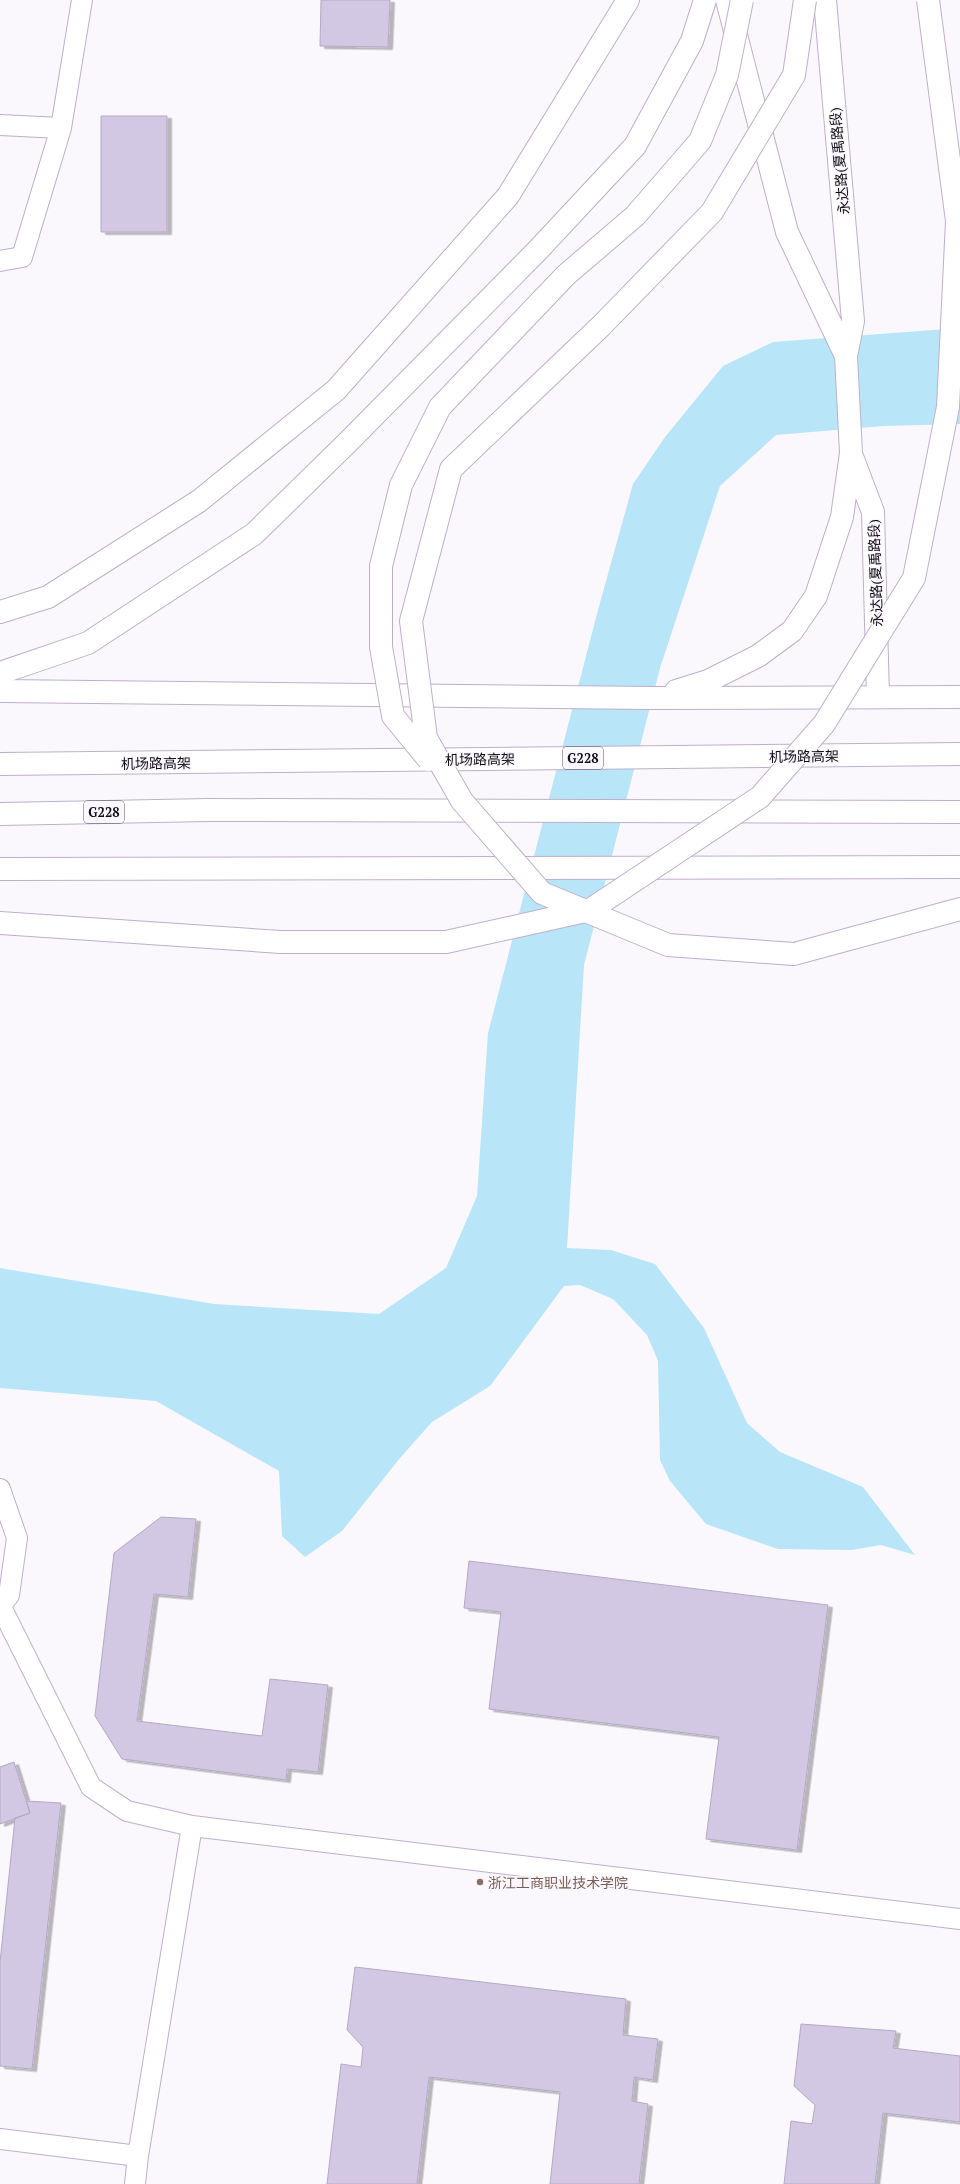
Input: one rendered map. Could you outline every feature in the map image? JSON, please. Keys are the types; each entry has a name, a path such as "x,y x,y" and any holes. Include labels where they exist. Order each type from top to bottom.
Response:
{"main road":[{"path":"0,612 48,597 199,501 336,390 508,196 628,0"},
{"path":"0,673 88,643 254,534 347,444 526,262 635,146 692,41 705,0"},
{"path":"653,698 708,681 758,656 792,631 816,596 842,518 851,453 846,356 787,232 727,0"},
{"path":"742,0 728,75 700,141 635,216 566,275 440,407 401,485 381,566 381,647 393,716 462,801 542,893 668,944 794,954 960,909"},
{"path":"462,801 426,738 411,621 451,469 602,326 712,212 794,75 805,0"},
{"name":"永达路(夏禹路段)","path":"825,0 853,321 846,356"},
{"path":"0,922 281,942 446,942 590,910 760,796 824,724 914,578 948,407 957,221 928,0"},
{"name":"永达路(夏禹路段)","path":"851,453 873,512 878,697"},
{"path":"0,691 653,698 960,697"},
{"name":"机场路高架","path":"0,764 960,754"},
{"name":"G228","path":"0,814 209,810 960,812"},
{"path":"0,869 960,867"}],"lane":[{"path":"0,261 22,257 61,128 82,0"},
{"path":"0,125 61,128"},
{"path":"0,1489 17,1538 9,1594 2,1610 92,1787 127,1811 192,1826 960,1919"},
{"path":"135,2184 138,2156 192,1826"},
{"path":"0,2139 138,2156"}],"water":[{"path":"960,328 960,424 883,426 776,435 720,486 660,668 584,965 567,1248 611,1250 655,1264 704,1328 747,1423 780,1452 863,1487 915,1555 881,1545 851,1550 778,1549 706,1524 670,1481 660,1460 658,1361 647,1335 613,1299 580,1285 564,1286 490,1386 432,1422 400,1458 342,1531 305,1557 282,1536 279,1471 156,1401 0,1388 0,1268 214,1304 379,1314 446,1268 477,1196 488,1033 598,610 633,484 665,437 723,366 773,342"}],"building":[{"path":"321,0 390,0 388,47 320,46"},
{"path":"101,116 167,116 167,232 101,232"},
{"path":"161,1517 196,1519 188,1597 154,1594 137,1721 262,1736 270,1679 328,1685 318,1772 287,1769 286,1780 122,1759 95,1716 114,1553"},
{"path":"469,1561 828,1605 797,1850 706,1839 719,1737 489,1709 501,1612 464,1608"},
{"path":"14,1762 30,1813 0,1824 0,1767"},
{"path":"26,1801 61,1803 32,2069 0,2066 0,1962 15,1818 30,1813"},
{"path":"355,1967 626,1999 623,2035 658,2039 653,2080 634,2077 632,2101 648,2104 639,2184 550,2184 560,2092 429,2077 417,2184 327,2184 341,2064 361,2067 363,2047 347,2030"},
{"path":"801,2024 896,2031 893,2048 960,2056 960,2122 883,2113 875,2184 784,2184 791,2121 812,2124 815,2105 794,2086"}],"place":[{"name":"浙江工商职业技术学院","path":"480,1882"}]}
